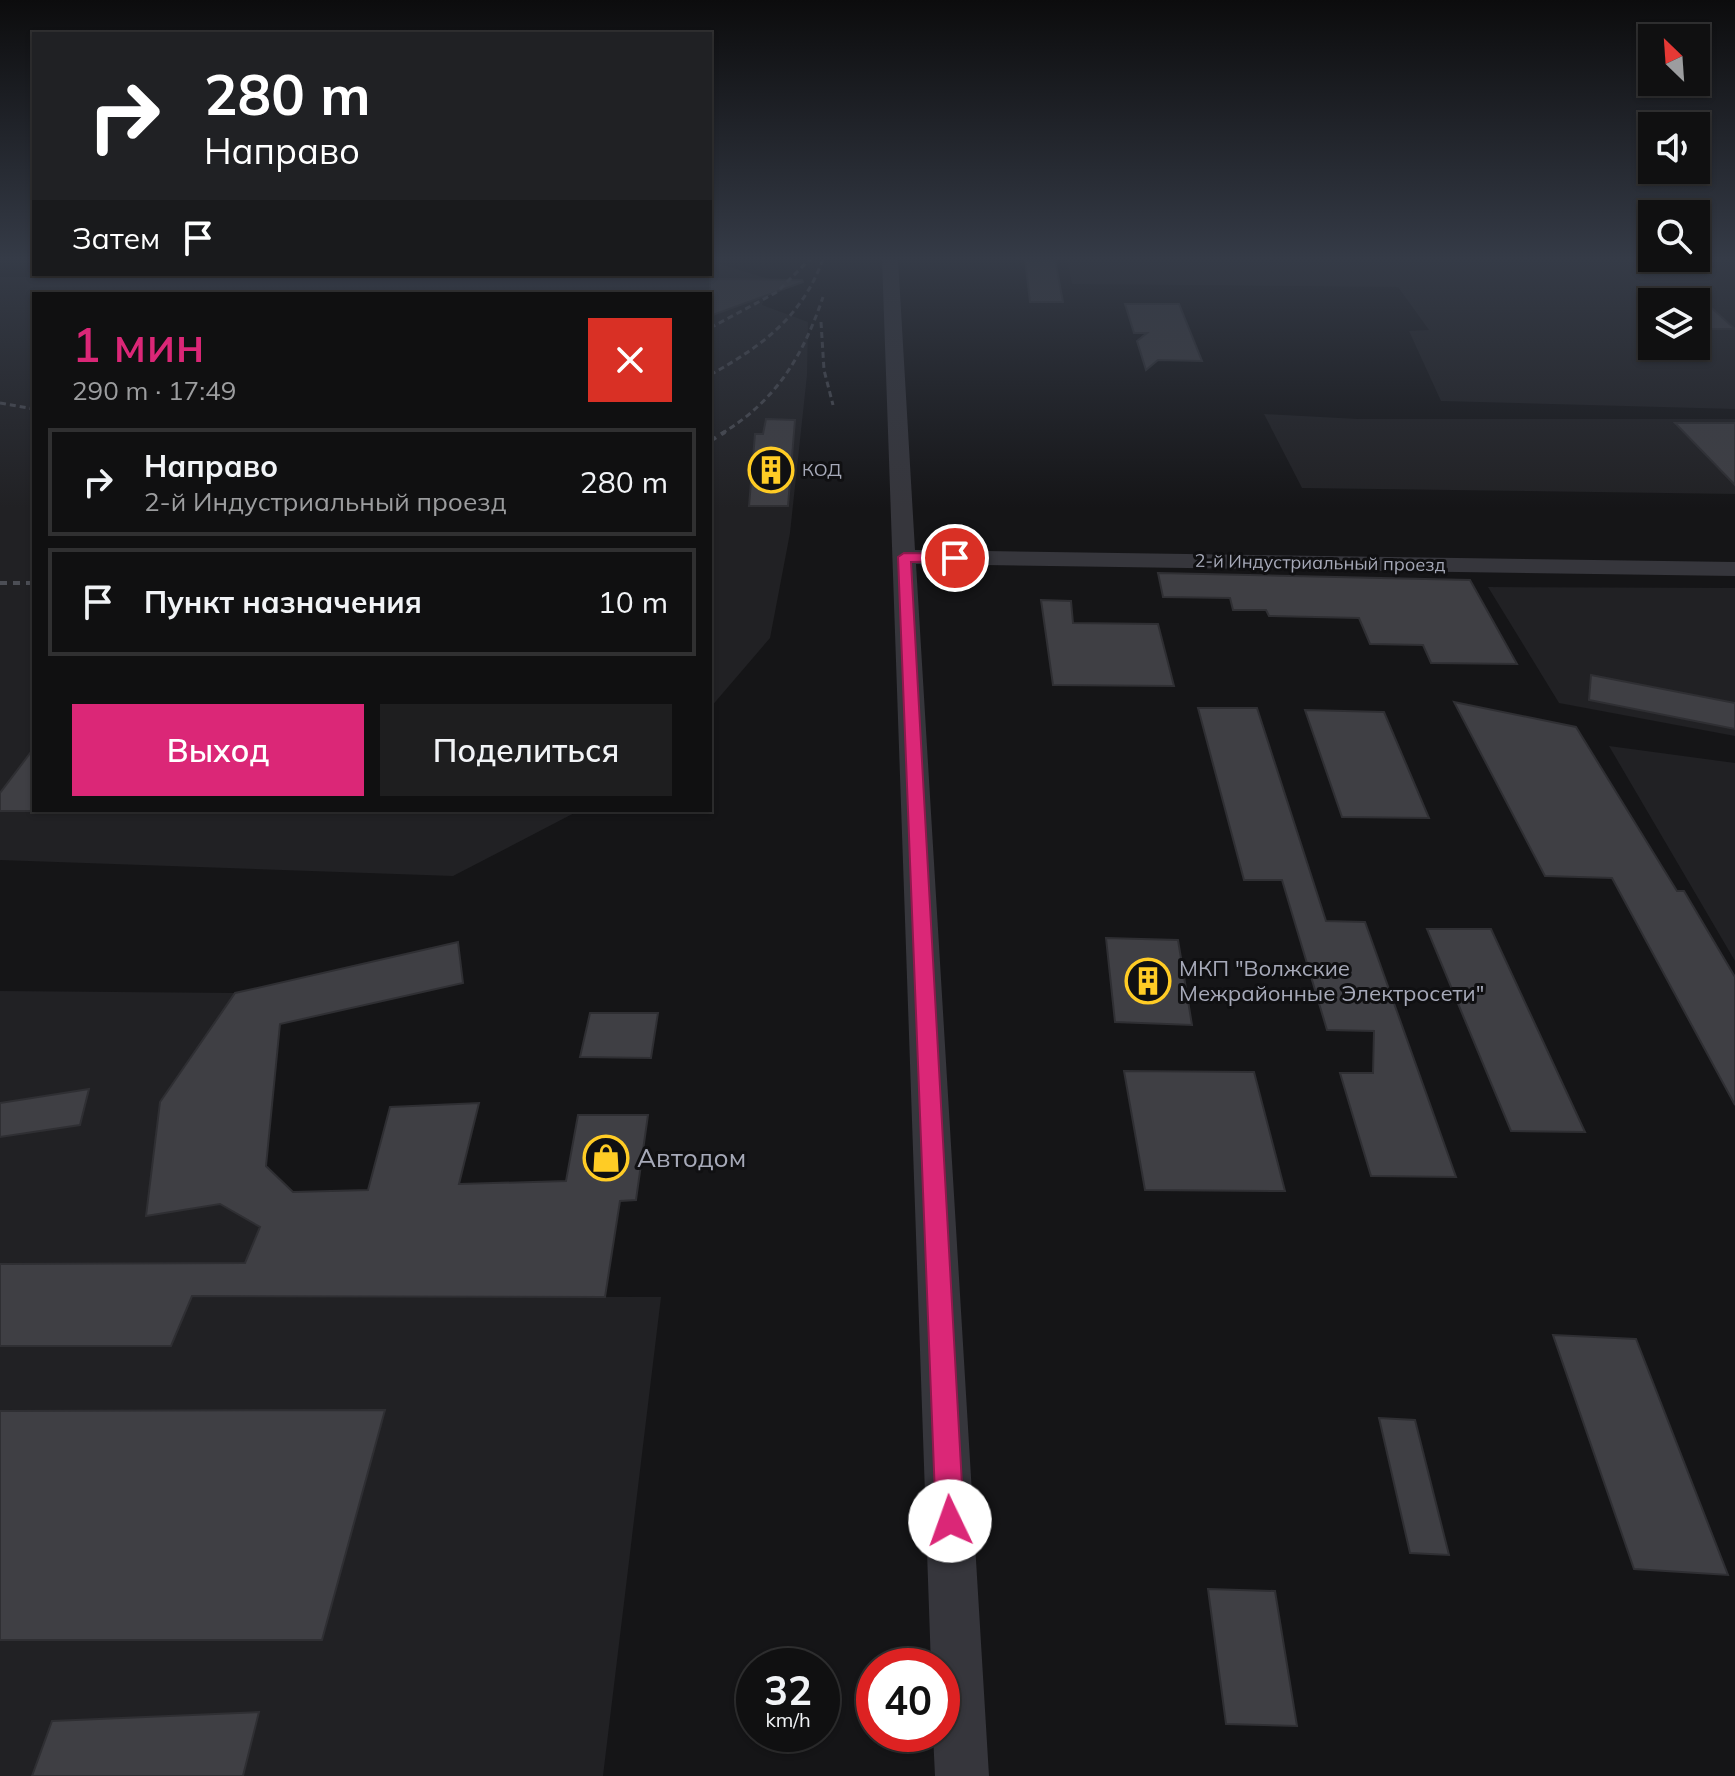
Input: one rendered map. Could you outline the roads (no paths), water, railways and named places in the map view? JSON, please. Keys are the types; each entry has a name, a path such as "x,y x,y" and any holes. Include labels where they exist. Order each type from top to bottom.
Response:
{"street":[{"path":"894,342 962,1776"},
{"name":"2-й Индустриальный проезд","path":"904,557 1735,569"}],"railway":[{"path":"712,374 762,342"},
{"path":"721,434 772,392 804,342"},
{"path":"822,342 824,370 833,405"},
{"path":"0,403 32,409"},
{"path":"712,440 725,432"},
{"path":"0,583 32,583"}],"place":[{"name":"КОД","path":"771,470"},
{"name":"МКП \"Волжские Межрайонные Электросети\"","path":"1148,981"},
{"name":"Автодом","path":"606,1158"}]}
